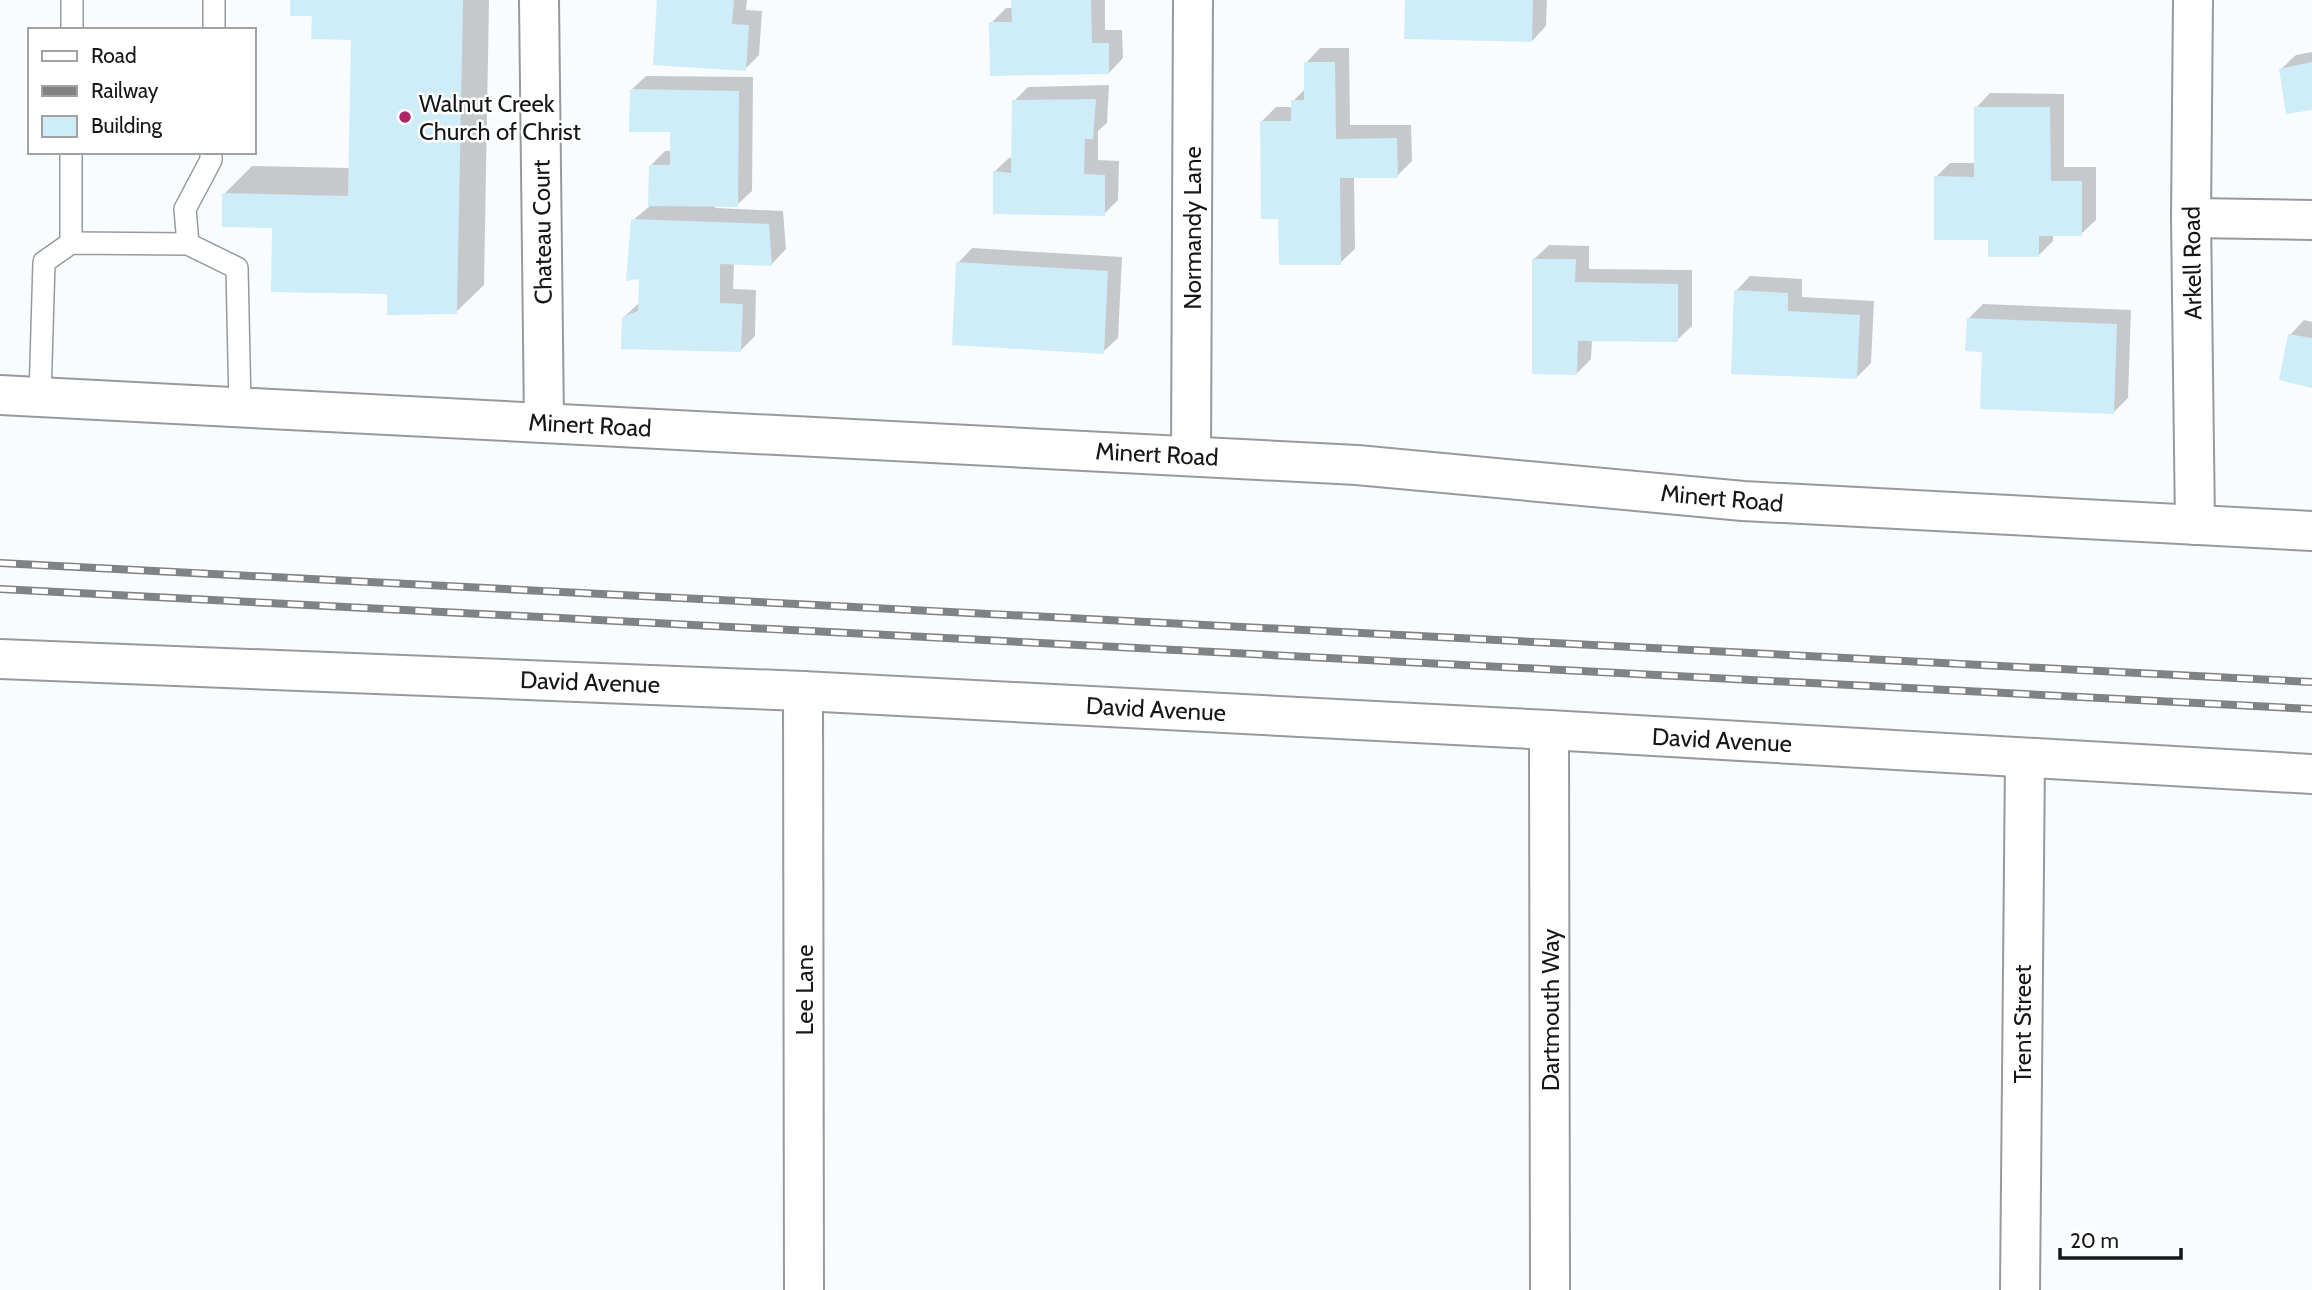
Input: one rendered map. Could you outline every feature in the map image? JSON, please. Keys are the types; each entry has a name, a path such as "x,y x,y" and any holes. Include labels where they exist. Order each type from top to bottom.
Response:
{"street":[{"name":"Chateau Court","path":"539,0 544,423"},
{"name":"Normandy Lane","path":"1191,456 1193,0"},
{"name":"Arkell Road","path":"2193,0 2191,218 2195,525"},
{"path":"2191,218 2312,219"},
{"name":"Minert Road","path":"0,395 1357,465 1743,501 2312,531"},
{"name":"David Avenue","path":"0,659 803,691 2312,774"},
{"name":"Lee Lane","path":"803,691 804,1290"},
{"name":"Dartmouth Way","path":"1549,730 1550,1290"},
{"name":"Trent Street","path":"2020,1290 2025,758"}],"lane":[{"path":"72,0 72,28"},
{"path":"214,0 214,28"},
{"path":"71,154 71,243"},
{"path":"188,244 185,209 211,160 211,154"},
{"path":"40,397 44,262 71,243 188,244 237,268 240,407"}],"building":[{"name":"Walnut Creek Church of Christ","path":"290,0 463,0 457,314 387,315 387,294 271,292 272,228 222,227 222,193 348,196 351,40 311,39 312,16 290,16"},
{"path":"657,0 734,0 732,24 749,25 746,71 653,65"},
{"path":"1011,0 1091,0 1092,43 1109,43 1109,74 990,76 989,22 1012,22"},
{"path":"1405,0 1533,0 1532,42 1404,39"},
{"path":"1304,62 1335,62 1336,139 1397,138 1398,178 1340,178 1341,265 1279,265 1278,219 1261,219 1260,121 1291,121 1291,100 1304,100"},
{"path":"2312,62 2312,110 2286,114 2279,69"},
{"path":"630,89 739,91 738,207 648,206 649,165 670,165 670,132 629,132"},
{"path":"1096,99 1093,139 1085,139 1084,174 1105,175 1105,216 993,214 993,171 1011,173 1012,100"},
{"path":"1974,107 2050,107 2051,181 2082,181 2082,236 2039,236 2039,257 1988,257 1988,240 1934,240 1934,176 1974,177"},
{"path":"631,219 769,224 772,266 720,264 720,303 743,304 741,352 621,349 622,317 638,311 639,279 626,281"},
{"path":"1532,259 1576,259 1575,282 1678,284 1678,342 1578,341 1577,375 1532,374"},
{"path":"956,262 1108,271 1104,354 952,345"},
{"path":"1734,290 1788,293 1788,311 1860,315 1857,379 1731,374"},
{"path":"1967,318 2117,324 2114,414 1980,409 1982,352 1965,351"},
{"path":"2288,334 2312,338 2312,388 2279,380"}],"railway":[{"path":"0,563 2312,682"},
{"path":"0,589 2312,709"}],"place":[{"name":"Walnut Creek Church of Christ","path":"405,117"}]}
